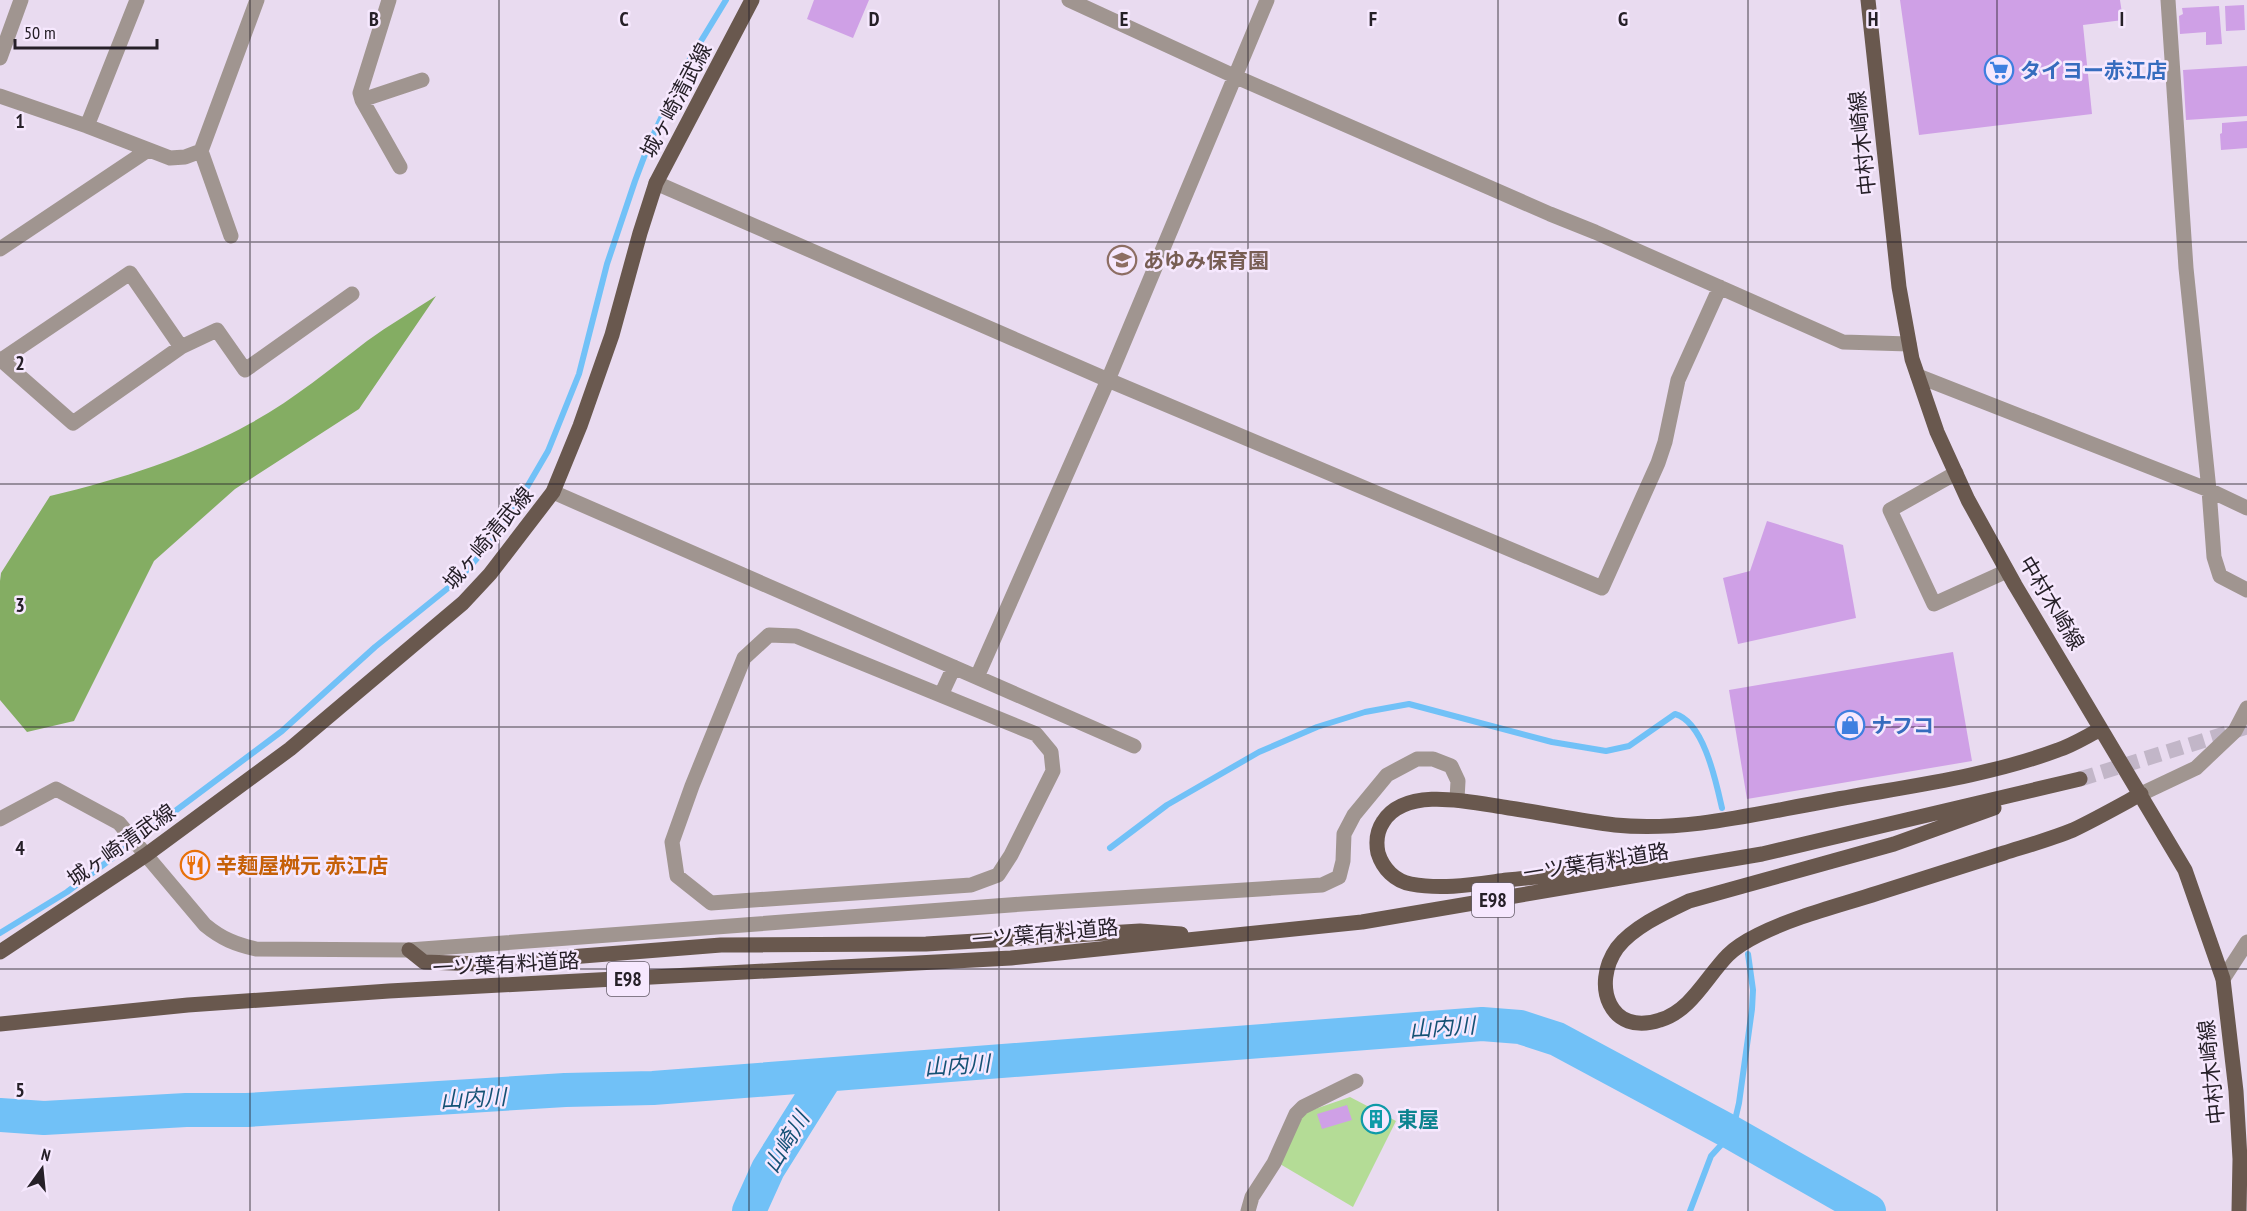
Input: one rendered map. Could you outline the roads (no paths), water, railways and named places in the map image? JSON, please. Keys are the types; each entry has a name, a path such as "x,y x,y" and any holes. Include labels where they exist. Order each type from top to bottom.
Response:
{"main road":[{"name":"城ヶ崎清武線","path":"0,952 146,855 290,749 463,603 490,574 553,492 580,426 612,335 656,183 752,0"},
{"name":"中村木崎線","path":"1868,0 1899,287 1918,376 1937,432 1968,500 2007,571 2185,870 2223,980 2241,1159 2239,1211"},
{"path":"1762,854 1451,887 1410,884 1394,878 1382,865 1377,850 1381,825 1390,812 1406,804 1428,800 1457,799 1614,825 1654,827 1711,821 1965,776 2034,759 2061,749 2101,729"},
{"name":"一ツ葉有料道路","path":"0,1024 177,1006 389,991 1011,958 1362,922 1762,854 2080,779 1894,844 1689,901 1657,916 1618,946 1610,961 1604,982 1606,996 1617,1016 1628,1022 1639,1024 1672,1015 1686,1003 1728,955 1758,935 1802,917 2071,830 2141,794"},
{"path":"408,950 424,962 481,964 721,945 926,944 1140,931 1223,937"}],"street":[{"path":"0,58 21,0"},
{"path":"87,126 137,0"},
{"path":"231,236 201,151 257,0"},
{"path":"389,0 360,93 400,167"},
{"path":"1069,0 1234,76 1843,342 1910,344"},
{"path":"977,677 1108,380 1267,0"},
{"path":"2168,0 2186,268 2214,557 2220,576 2247,590"},
{"path":"362,100 422,80"},
{"path":"0,96 170,158 185,157 201,151"},
{"path":"0,249 148,150"},
{"path":"656,183 1108,380 1602,588 1658,463 1665,442 1678,380 1720,287"},
{"path":"181,347 130,273 1,359 73,423 181,347 217,330 245,370 352,294"},
{"path":"1918,376 2209,490 2247,508"},
{"path":"1956,472 1890,510 1934,604 2007,571"},
{"path":"553,492 1134,747"},
{"path":"769,636 796,636 941,695 1036,734 1051,752 1053,771 1011,855 998,875 971,885 711,903 677,876 672,842 692,786 744,658 769,636"},
{"path":"941,695 954,667"},
{"path":"2141,794 2196,768 2235,732 2247,708"},
{"path":"0,819 56,789 119,823 204,925 220,938 240,945 256,949 408,950 1023,904 1322,885 1339,877 1343,861 1344,834 1354,815 1387,775 1417,759 1433,759 1451,766 1458,781 1457,799"},
{"path":"2223,980 2247,942"},
{"path":"1248,1211 1252,1197 1274,1163 1296,1114 1303,1107 1356,1081"}],"waterway":[{"path":"0,933 67,892 282,731 375,647 458,580 502,530 548,451 579,374 607,264 649,144 684,69 726,0"},
{"path":"1110,848 1167,805 1259,752 1317,727 1365,712 1409,704 1552,742 1606,751 1629,746 1675,714 1685,719 1701,740 1712,769 1722,808"},
{"path":"1690,1211 1711,1156 1732,1133 1739,1103 1752,1009 1753,990 1748,954"},
{"name":"山内川","path":"0,1115 44,1118 186,1110 247,1110 565,1090 653,1088 1482,1024 1520,1027 1557,1039 1732,1133 1869,1211"},
{"name":"山崎川","path":"749,1211 768,1169 827,1075"}],"tunnel":[{"path":"2080,779 2247,727"}],"place":[{"name":"タイヨー赤江店","path":"1999,70"},
{"name":"あゆみ保育園","path":"1122,260"},
{"name":"ナフコ","path":"1850,725"},
{"name":"辛麺屋桝元 赤江店","path":"195,865"},
{"name":"東屋","path":"1376,1119"}]}
